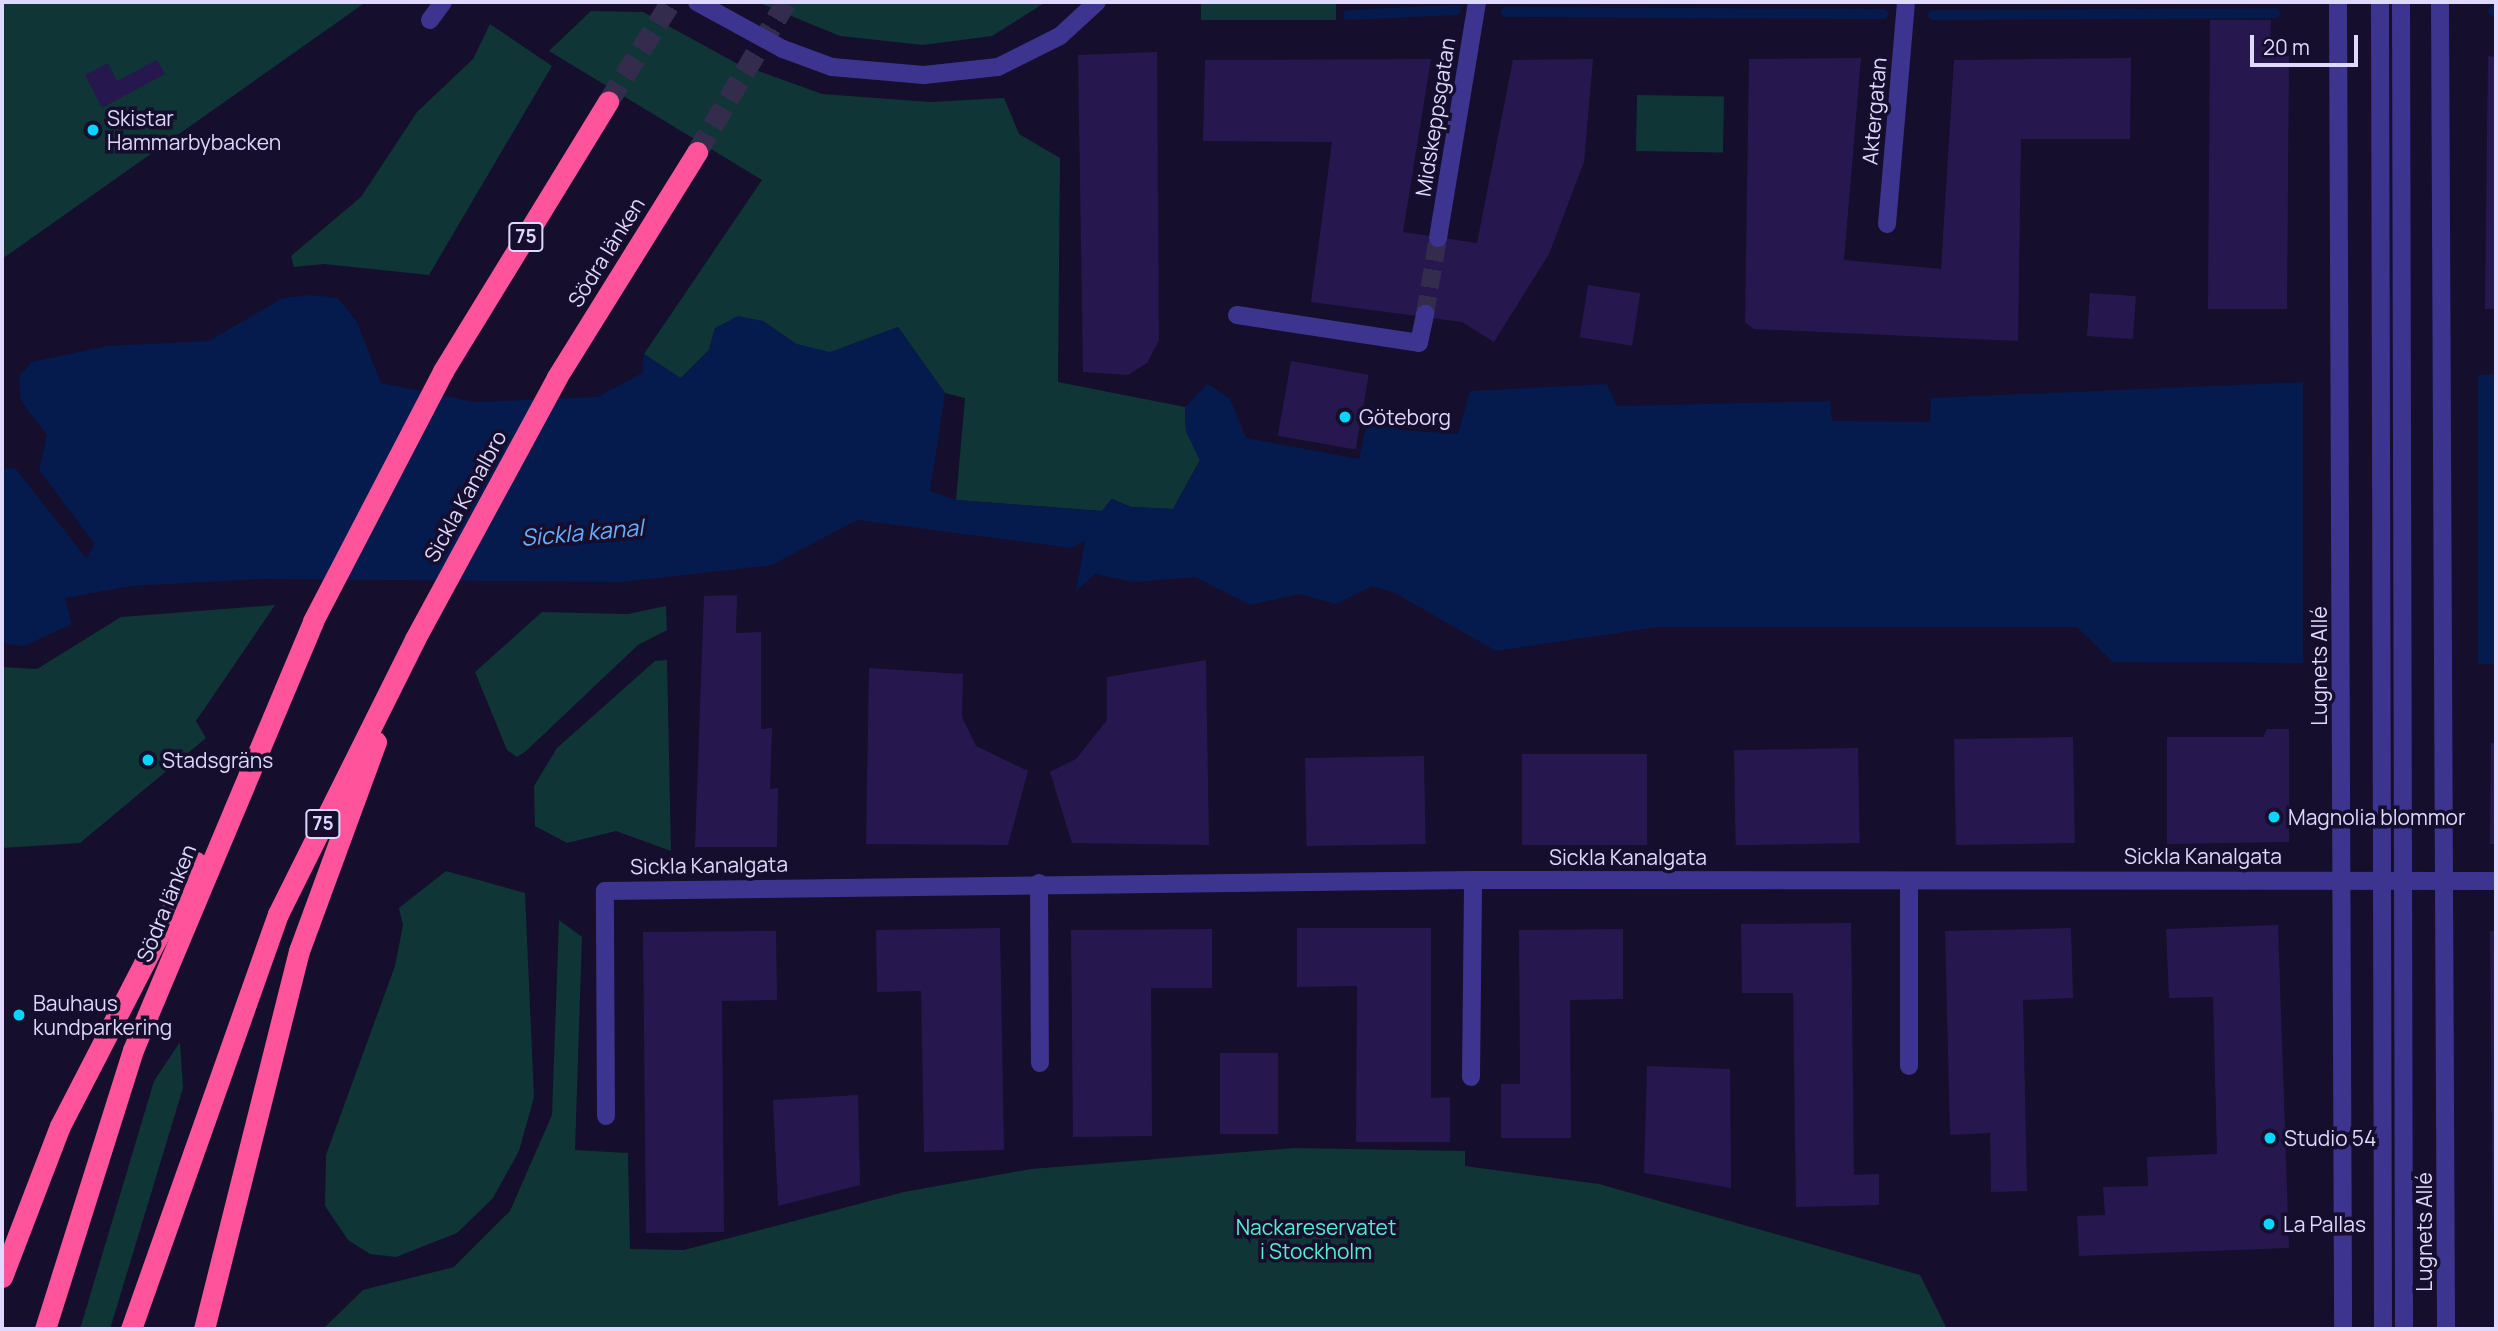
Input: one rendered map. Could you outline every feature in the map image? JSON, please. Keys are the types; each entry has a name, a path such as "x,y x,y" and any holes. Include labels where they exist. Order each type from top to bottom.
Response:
{"highway":[{"name":"Södra länken","path":"45,1329 133,1050 256,746 313,621 443,371 608,102"},
{"name":"Södra länken","path":"557,377 697,152"},
{"name":"Sickla Kanalbro","path":"415,639 557,377"},
{"name":"75","path":"131,1329 278,914 415,639"},
{"path":"204,1329 299,951 415,639"},
{"path":"2,1277 60,1126 256,746"}],"street":[{"path":"430,20 443,2"},
{"path":"697,2 783,49 832,67 924,75 998,67 1060,36 1097,2"},
{"name":"Midskeppsgatan","path":"1438,238 1476,2"},
{"name":"Aktergatan","path":"1887,224 1906,2"},
{"name":"Lugnets Allé","path":"2338,2 2343,1329"},
{"path":"2380,2 2381,299 2404,1329"},
{"path":"2391,726 2401,299 2401,2"},
{"name":"Lugnets Allé","path":"2440,2 2446,1329"},
{"path":"1237,315 1419,343 1425,314"},
{"name":"Sickla Kanalgata","path":"606,1116 605,891 1039,883 1474,880 2340,878 2496,881"},
{"path":"1471,1077 1474,880"},
{"path":"2383,1329 2392,880"},
{"path":"1909,881 1909,1066"},
{"path":"1039,883 1040,1063"}],"green space":[{"name":"Skistar Hammarbybacken","path":"2,2 366,2 2,259"},
{"path":"757,2 1046,2 992,36 923,45 840,36"},
{"path":"1201,2 1336,2 1336,20 1201,20"},
{"path":"1513,2 1875,2 1513,4"},
{"path":"591,11 643,12 736,63 822,94 930,102 1004,98 1019,134 1060,158 1058,382 1185,407 1186,431 1200,460 1173,509 1131,507 1112,499 1102,511 956,500 965,398 945,393 898,327 830,353 796,344 763,321 715,328 709,350 680,379 644,354 762,180 549,51"},
{"path":"490,24 552,66 429,275 324,264 294,267 291,256 361,197 417,112 473,59"},
{"path":"1637,95 1724,97 1723,153 1636,151"},
{"path":"275,605 196,721 206,738 80,843 2,848 2,667 37,669 121,617"},
{"path":"666,606 667,630 638,645 526,751 517,757 507,750 475,672 542,612 628,614"},
{"path":"667,660 671,851 616,831 567,843 535,826 534,786 557,748 655,661"},
{"path":"446,871 525,893 534,1097 519,1151 493,1198 457,1233 396,1257 370,1254 348,1240 325,1206 326,1155 395,966 403,925 399,908"},
{"name":"Nackareservatet i Stockholm","path":"559,920 582,937 575,1150 628,1153 630,1249 684,1250 904,1192 1031,1169 1294,1148 1465,1151 1465,1166 1599,1184 1920,1275 1947,1329 323,1329 363,1290 454,1267 510,1211 552,1115"},
{"path":"180,1042 183,1088 110,1329 80,1329 154,1081"}],"water":[{"name":"Sickla kanal","path":"312,295 337,298 356,320 381,383 474,402 598,397 642,373 644,354 681,378 709,350 715,328 738,316 763,321 796,344 830,352 898,327 945,393 930,491 956,500 1102,511 1111,499 1131,507 1173,509 1200,461 1186,431 1185,407 1208,384 1230,399 1246,438 1359,459 1371,404 1400,430 1458,434 1470,391 1607,384 1617,406 1830,401 1832,421 1930,422 1931,398 2496,374 2496,664 2113,662 2077,627 1658,627 1496,651 1395,593 1372,586 1336,604 1299,594 1250,605 1195,577 1134,582 1095,574 1076,591 1085,541 1071,548 857,520 772,565 621,582 261,579 131,586 65,598 72,624 24,646 7,644 2,640 2,469 15,468 86,558 95,544 39,470 47,435 21,401 19,376 32,362 107,346 209,341 283,298"}],"pier":[{"path":"2303,371 2478,371 2478,668 2303,668"}],"building":[{"path":"2210,20 2271,20 2270,56 2289,56 2287,309 2208,309"},
{"path":"1157,52 1159,340 1147,363 1128,375 1083,372 1078,55"},
{"path":"2488,56 2496,57 2496,309 2485,309"},
{"path":"1861,58 1844,260 1941,269 1954,60 2131,58 2130,139 2021,139 2018,341 1754,329 1745,322 1749,59"},
{"path":"1431,59 1403,232 1477,243 1513,60 1593,59 1584,162 1549,254 1494,342 1462,322 1311,302 1332,142 1203,141 1205,60"},
{"path":"157,60 165,74 102,108 85,75 108,63 117,81"},
{"path":"1588,285 1640,293 1632,346 1580,337"},
{"path":"2090,293 2136,296 2133,339 2087,336"},
{"path":"1291,361 1369,375 1356,450 1278,436"},
{"path":"737,595 736,633 761,632 761,729 772,728 770,789 778,788 777,847 695,847 704,596"},
{"path":"1206,660 1209,845 1072,843 1050,772 1076,759 1107,720 1107,677"},
{"path":"869,668 963,674 962,717 976,746 1028,771 1008,845 866,844"},
{"path":"2267,729 2289,729 2289,842 2167,844 2167,737 2263,737"},
{"path":"2073,737 2075,843 1956,845 1954,739"},
{"path":"2491,743 2496,743 2496,844 2490,844"},
{"path":"1858,748 1860,843 1736,845 1734,750"},
{"path":"1522,754 1647,754 1647,845 1522,845"},
{"path":"1424,756 1426,844 1307,846 1305,758"},
{"path":"1851,923 1854,1175 1879,1174 1879,1205 1796,1207 1793,993 1742,993 1741,924"},
{"path":"2278,925 2289,1248 2079,1256 2077,1216 2105,1215 2103,1187 2148,1186 2147,1157 2217,1154 2213,997 2169,998 2166,929"},
{"path":"1000,928 1004,1150 924,1152 921,991 877,992 876,930"},
{"path":"1297,928 1431,928 1431,1098 1450,1097 1450,1142 1356,1142 1357,986 1297,987"},
{"path":"2071,928 2073,998 2023,1000 2027,1191 1991,1192 1990,1133 1950,1135 1945,931"},
{"path":"1212,929 1212,988 1151,988 1152,1136 1073,1137 1071,930"},
{"path":"1623,929 1623,999 1570,1000 1571,1138 1501,1138 1501,1084 1520,1084 1519,930"},
{"path":"776,931 777,1000 722,1001 724,1232 646,1233 643,932"},
{"path":"2490,931 2496,931 2493,1246 2492,1165"},
{"path":"1220,1053 1278,1053 1278,1134 1220,1134"},
{"path":"1647,1066 1730,1069 1731,1188 1644,1173"},
{"path":"858,1095 860,1185 778,1206 773,1100"}],"waterway":[{"path":"1348,15 1456,10"},
{"path":"1506,12 1883,14"},
{"path":"1933,15 2275,13"}],"tunnel":[{"path":"608,102 671,2"},
{"path":"697,152 786,2"},
{"path":"1425,314 1438,238"}],"place":[{"name":"Skistar Hammarbybacken","path":"93,130"},
{"name":"Göteborg","path":"1345,417"},
{"name":"Stadsgräns","path":"148,760"},
{"name":"Magnolia blommor","path":"2274,817"},
{"name":"Bauhaus kundparkering","path":"19,1015"},
{"name":"Studio 54","path":"2270,1138"},
{"name":"La Pallas","path":"2269,1224"}]}
